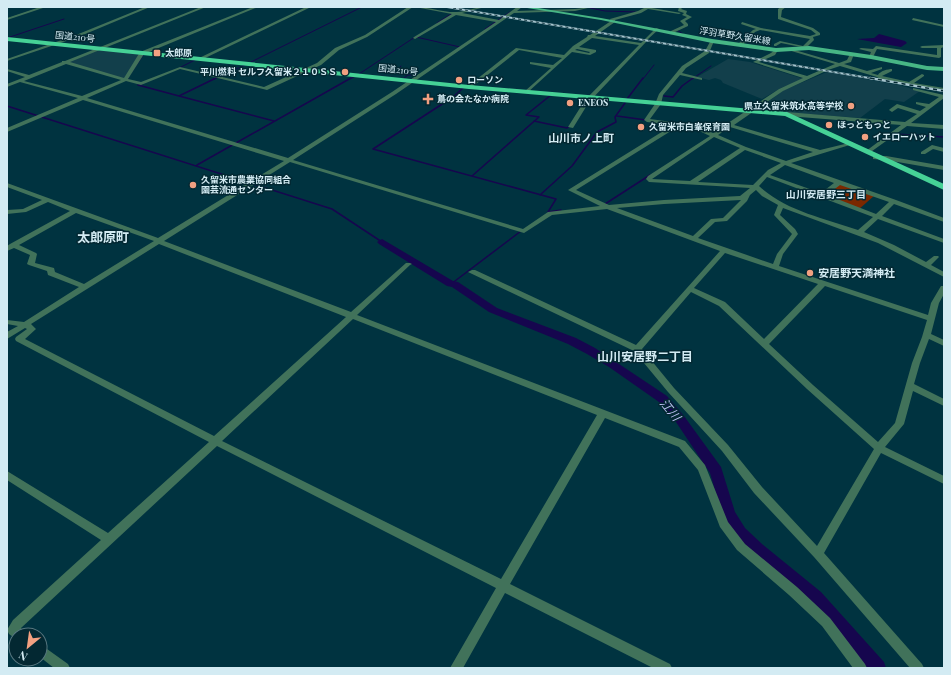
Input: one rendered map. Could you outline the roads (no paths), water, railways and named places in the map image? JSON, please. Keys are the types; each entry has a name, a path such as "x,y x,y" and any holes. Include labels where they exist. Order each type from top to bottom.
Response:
{"highway":[{"name":"国道210号","path":"7,39 469,87 787,114"},
{"path":"787,114 793,119 868,152 880,159 906,166 944,187"},
{"path":"850,144 944,191"}],"main road":[{"name":"浮羽草野久留米線","path":"524,7 657,29 712,41 790,49 804,48 852,54 873,53 926,68 944,69"}],"street":[{"path":"7,19 44,7"},
{"path":"7,60 53,44 148,7"},
{"path":"7,86 204,7"},
{"path":"7,130 125,80 142,53 256,7"},
{"path":"199,59 309,7"},
{"path":"64,62 141,84 180,68 265,89 286,78 292,78 326,60 346,44 366,36 411,7"},
{"path":"417,7 500,21"},
{"path":"415,38 455,14 483,7"},
{"path":"7,336 414,81 520,7"},
{"path":"513,12 575,10 590,7"},
{"path":"527,92 589,36 621,16 636,14 648,7 679,13"},
{"path":"672,32 687,25 682,21 690,17 684,15 686,12 679,10 681,7"},
{"path":"742,23 774,32 810,37 819,34 812,29 779,18 780,9 784,7"},
{"path":"913,19 944,26"},
{"path":"774,32 790,22"},
{"path":"571,127 587,101 593,97 657,29"},
{"path":"741,44 754,31 760,29"},
{"path":"589,36 644,42"},
{"path":"808,78 755,62 773,54 780,42 804,48 813,39 810,37"},
{"path":"712,41 707,52 684,67 680,74 661,96 659,103 647,120 694,127 744,148 944,220"},
{"path":"873,53 876,47 904,49 940,57 942,55 941,46 922,47"},
{"path":"790,49 879,78 907,84 944,89"},
{"path":"861,49 873,53 891,55"},
{"path":"469,87 518,50 565,57"},
{"path":"852,54 849,61 842,65 826,69 780,90 649,179 651,181 756,187 761,193 781,205 859,233 896,249 944,275"},
{"path":"532,63 554,67"},
{"path":"866,73 880,68"},
{"path":"7,70 30,78"},
{"path":"879,78 881,74 890,70"},
{"path":"680,74 700,79"},
{"path":"907,84 922,75"},
{"path":"20,81 82,98 524,231 550,213 606,207 741,198 747,195 766,175 775,168 819,152 850,144"},
{"path":"907,84 942,98"},
{"path":"929,97 942,98"},
{"path":"868,152 942,98"},
{"path":"918,103 930,106"},
{"path":"892,110 897,106 920,113"},
{"path":"787,114 944,127"},
{"path":"678,124 571,190 606,207 724,250 930,318"},
{"path":"729,125 819,152"},
{"path":"923,153 932,147 944,150"},
{"path":"692,183 744,148"},
{"path":"880,159 944,169"},
{"path":"906,166 944,169"},
{"path":"766,175 944,241"},
{"path":"822,196 839,182"},
{"path":"7,185 159,241 682,444 702,468 724,524 741,547 794,591 826,622 861,668"},
{"path":"694,239 713,220 725,220 745,200 747,195"},
{"path":"7,212 24,211 47,200"},
{"path":"859,233 894,201"},
{"path":"775,267 780,254 795,234 794,230 777,215 781,205"},
{"path":"10,247 76,210"},
{"path":"10,247 34,254 32,264 45,267 51,270 51,273 86,287"},
{"path":"637,349 724,250"},
{"path":"926,265 936,257"},
{"path":"15,627 351,315 408,264"},
{"path":"472,272 637,349 671,390 725,448 758,490 818,554 918,668"},
{"path":"764,344 823,282"},
{"path":"818,554 879,448 899,424 930,318 935,303 944,288"},
{"path":"690,289 722,304 815,392 879,448 944,480"},
{"path":"7,322 26,325 32,329 19,339 215,441 666,668"},
{"path":"926,335 944,343"},
{"path":"910,386 944,403"},
{"path":"456,668 603,413"},
{"path":"7,476 109,539"},
{"path":"48,656 64,668"}],"waterway":[{"path":"251,62 362,7"},
{"path":"590,8 605,11 636,12"},
{"path":"485,29 510,12"},
{"path":"437,23 451,14"},
{"path":"7,38 64,19"},
{"path":"677,30 683,34"},
{"path":"359,74 415,37"},
{"path":"416,37 460,47"},
{"path":"127,79 144,54"},
{"path":"179,68 195,60"},
{"path":"214,79 245,65"},
{"path":"643,79 654,65"},
{"path":"401,66 395,72 408,75"},
{"path":"692,79 711,66"},
{"path":"408,75 412,75 418,69"},
{"path":"404,78 408,75"},
{"path":"350,79 354,77"},
{"path":"179,96 216,78"},
{"path":"197,165 351,78"},
{"path":"627,99 643,78"},
{"path":"664,96 673,97 682,86 693,78"},
{"path":"142,84 138,85 179,96"},
{"path":"463,88 453,97 373,149 540,195"},
{"path":"534,121 539,117 526,115 551,95"},
{"path":"179,96 274,121"},
{"path":"540,195 572,166 597,132 616,122 615,117 625,103"},
{"path":"7,106 332,209 382,242"},
{"path":"617,116 646,120"},
{"path":"472,176 534,121"},
{"path":"534,121 567,128 570,126"},
{"path":"895,134 944,137"},
{"path":"605,204 650,175"},
{"path":"540,195 556,199 548,212 561,210"},
{"path":"451,284 521,231"},
{"name":"江川","path":"382,242 451,284 454,284 493,310 572,341 591,351 613,364 663,399 680,419 716,471 729,514 740,532 757,549 816,597 878,668"}],"railway":[{"path":"447,7 875,79"},
{"path":"870,78 944,91"}],"place":[{"name":"太郎原","path":"157,53"},
{"name":"平川燃料 セルフ久留米２１０ＳＳ","path":"345,72"},
{"name":"ローソン","path":"459,80"},
{"name":"蔦の会たなか病院","path":"428,99"},
{"name":"ENEOS","path":"570,103"},
{"name":"県立久留米筑水高等学校","path":"851,106"},
{"name":"ほっともっと","path":"829,125"},
{"name":"久留米市白峯保育園","path":"641,127"},
{"name":"イエローハット","path":"865,137"},
{"name":"久留米市農業協同組合 園芸流通センター","path":"193,185"},
{"name":"安居野天満神社","path":"810,273"}],"district":[{"name":"山川市ノ上町","path":"581,138"},
{"name":"山川安居野三丁目","path":"826,194"},
{"name":"太郎原町","path":"103,237"},
{"name":"山川安居野二丁目","path":"645,357"}]}
